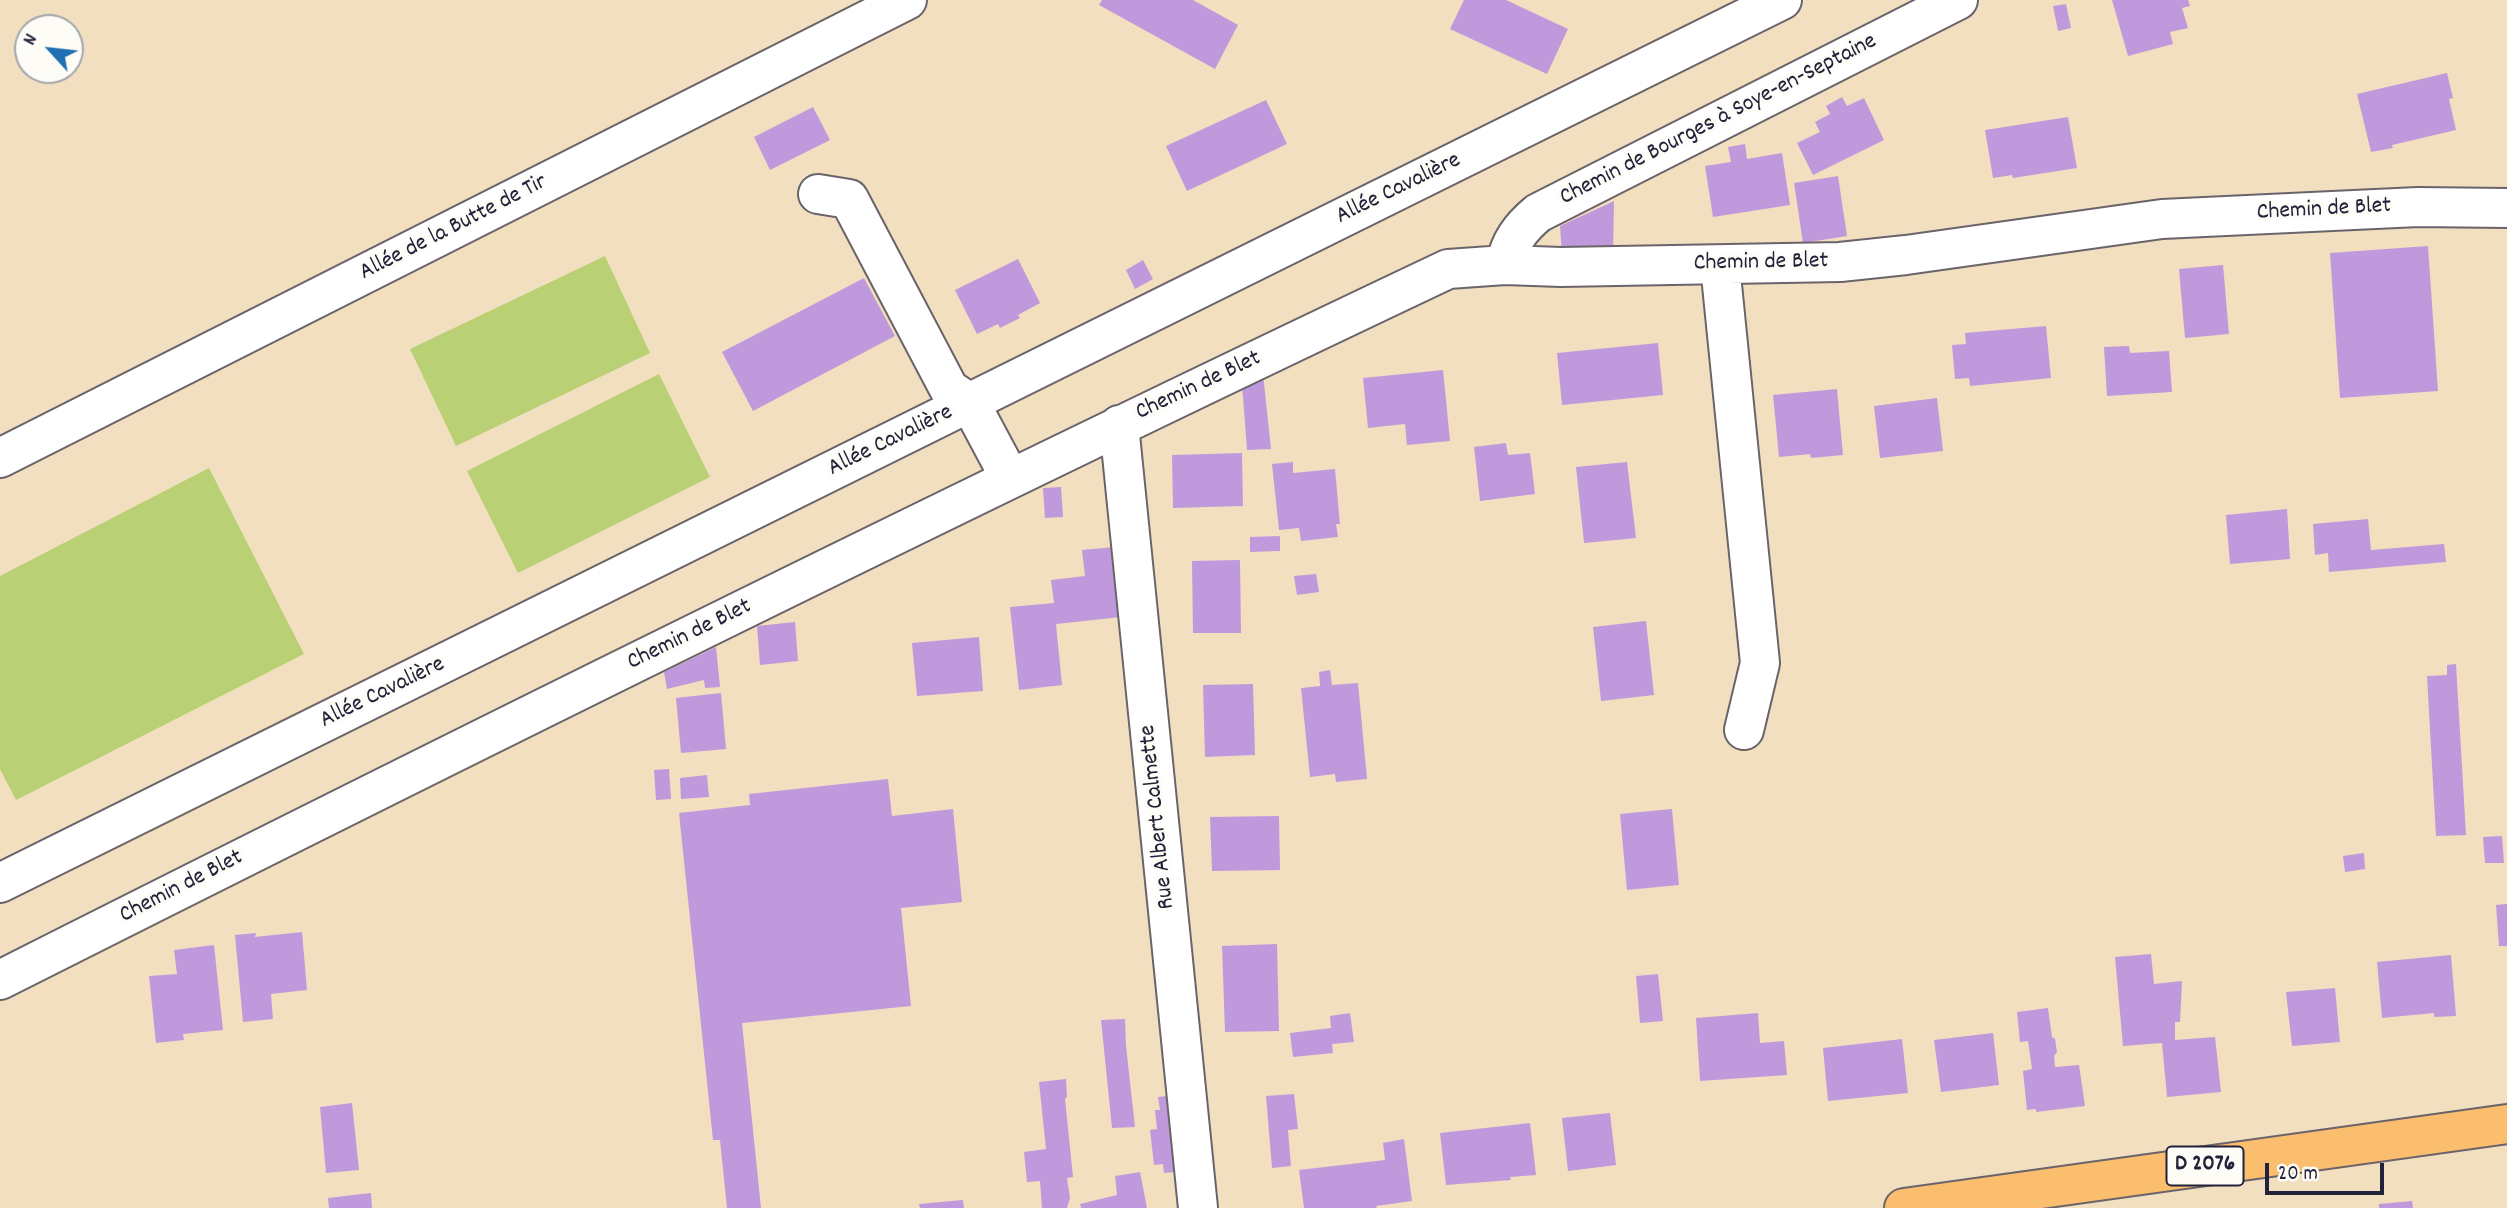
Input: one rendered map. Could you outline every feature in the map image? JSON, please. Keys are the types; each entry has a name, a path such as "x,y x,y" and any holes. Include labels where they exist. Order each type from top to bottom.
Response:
{"main road":[{"name":"D 2076","path":"1904,1208 2507,1124"}],"street":[{"name":"Allée de la Butte de Tir","path":"0,458 907,0"},
{"name":"Allée Cavalière","path":"0,884 1782,0"},
{"name":"Chemin de Bourges à Soye-en-Septaine","path":"1505,265 1508,250 1522,226 1538,213 1958,0"},
{"path":"818,194 849,199 949,389 970,403 1010,478"},
{"name":"Chemin de Blet","path":"0,980 387,785 1010,478 1448,269 1505,265 1561,267 1840,262 2162,219 2418,207 2507,208"},
{"path":"1720,265 1760,663 1744,730"},
{"name":"Rue Albert Calmette","path":"1119,425 1198,1208"}],"green space":[{"path":"605,256 650,353 456,446 410,349"},
{"path":"659,374 710,477 518,573 467,471"},
{"path":"209,468 304,654 16,800 0,769 0,576"}],"building":[{"path":"1102,0 1193,0 1238,25 1215,69 1099,5"},
{"path":"1464,0 1506,0 1568,29 1547,74 1450,29"},
{"path":"2112,0 2188,0 2190,6 2182,8 2188,28 2170,32 2173,44 2128,56"},
{"path":"2066,4 2071,28 2058,31 2053,6"},
{"path":"2447,73 2456,130 2371,152 2357,94"},
{"path":"1842,97 1847,106 1864,98 1884,140 1813,175 1797,143 1820,132 1815,122 1830,114 1826,106"},
{"path":"1266,100 1287,144 1187,191 1166,146"},
{"path":"813,107 830,140 770,170 754,137"},
{"path":"2068,117 2077,168 2013,178 2012,175 1993,178 1985,130"},
{"path":"1745,144 1747,159 1782,153 1790,205 1713,217 1705,166 1731,162 1728,147"},
{"path":"1838,176 1847,236 1803,243 1794,183"},
{"path":"1614,201 1613,253 1562,254 1560,226"},
{"path":"2428,246 2438,391 2340,398 2330,253"},
{"path":"1018,259 1040,303 1018,315 1020,318 1000,328 998,324 977,334 955,290"},
{"path":"1143,260 1153,279 1135,289 1126,270"},
{"path":"2223,265 2229,334 2185,338 2179,269"},
{"path":"864,278 895,336 753,411 722,352"},
{"path":"2046,326 2051,378 1970,386 1969,378 1955,379 1952,345 1966,344 1965,333"},
{"path":"1658,343 1663,395 1562,405 1557,353"},
{"path":"2129,346 2130,353 2169,351 2172,392 2107,396 2104,347"},
{"path":"1443,370 1450,441 1407,445 1405,424 1368,428 1363,378"},
{"path":"1263,374 1271,449 1247,450 1242,384"},
{"path":"1837,389 1843,455 1779,457 1773,395"},
{"path":"1937,398 1943,451 1880,458 1874,406"},
{"path":"1506,443 1508,455 1530,453 1535,494 1480,501 1474,447"},
{"path":"1242,453 1243,506 1173,508 1172,455"},
{"path":"1293,462 1293,473 1335,469 1340,524 1336,524 1338,537 1301,541 1299,528 1279,530 1272,464"},
{"path":"1627,462 1636,538 1584,543 1576,467"},
{"path":"1061,487 1063,517 1045,518 1043,488"},
{"path":"2287,509 2290,559 2230,564 2226,515"},
{"path":"2368,519 2371,550 2444,544 2446,562 2329,572 2328,553 2315,555 2313,524"},
{"path":"1280,536 1280,551 1250,552 1250,537"},
{"path":"1114,547 1121,617 1056,624 1062,685 1019,690 1010,607 1054,603 1051,580 1085,576 1082,550"},
{"path":"1240,560 1241,633 1193,633 1192,561"},
{"path":"1316,574 1319,592 1297,595 1294,576"},
{"path":"1646,621 1654,695 1601,701 1593,627"},
{"path":"795,622 798,661 760,665 757,626"},
{"path":"979,637 983,691 917,696 912,643"},
{"path":"716,647 720,687 705,688 704,680 667,689 664,672"},
{"path":"2456,664 2466,835 2436,836 2427,676 2447,675 2447,665"},
{"path":"1330,670 1332,685 1358,683 1367,779 1336,782 1335,774 1310,777 1301,688 1320,686 1319,672"},
{"path":"1253,684 1255,755 1205,757 1203,685"},
{"path":"721,693 726,749 681,753 676,698"},
{"path":"669,769 671,799 656,800 654,770"},
{"path":"707,775 709,797 681,799 680,778"},
{"path":"888,779 892,816 953,809 962,902 901,908 911,1006 742,1023 761,1208 727,1208 720,1140 713,1140 679,813 750,805 749,794"},
{"path":"1672,809 1679,885 1627,890 1620,814"},
{"path":"1279,816 1280,870 1212,871 1210,817"},
{"path":"2502,836 2504,863 2485,863 2483,837"},
{"path":"2364,853 2365,869 2345,872 2343,856"},
{"path":"2507,904 2507,946 2499,946 2496,905"},
{"path":"302,932 307,990 271,994 273,1019 243,1022 235,935 256,933 255,937"},
{"path":"1277,944 1279,1031 1225,1032 1222,946"},
{"path":"214,945 223,1030 183,1034 184,1040 156,1043 149,976 177,974 174,950"},
{"path":"2151,954 2154,984 2182,981 2180,1022 2175,1022 2175,1040 2215,1037 2221,1092 2167,1097 2162,1043 2123,1046 2115,957"},
{"path":"2451,955 2456,1016 2434,1017 2434,1013 2382,1018 2377,962"},
{"path":"1658,974 1663,1021 1640,1023 1636,976"},
{"path":"2335,988 2340,1042 2292,1046 2286,992"},
{"path":"2048,1008 2057,1052 2054,1056 2055,1067 2079,1065 2085,1106 2036,1112 2036,1109 2027,1110 2023,1071 2032,1069 2028,1041 2020,1042 2017,1012"},
{"path":"1350,1013 1354,1042 1332,1044 1333,1053 1293,1057 1290,1033 1331,1028 1330,1016"},
{"path":"1758,1013 1760,1043 1784,1041 1787,1075 1700,1081 1696,1018"},
{"path":"1125,1019 1135,1127 1112,1128 1101,1020"},
{"path":"1993,1033 1999,1085 1941,1092 1934,1040"},
{"path":"1902,1039 1908,1093 1828,1101 1823,1048"},
{"path":"1066,1079 1065,1099 1073,1177 1067,1178 1070,1198 1067,1208 1042,1208 1040,1181 1027,1182 1024,1152 1046,1149 1039,1082"},
{"path":"1294,1094 1298,1129 1288,1130 1291,1166 1272,1168 1266,1096"},
{"path":"1167,1096 1175,1172 1164,1173 1163,1164 1154,1165 1150,1130 1157,1129 1155,1110 1160,1110 1158,1097"},
{"path":"352,1103 359,1170 326,1173 320,1107"},
{"path":"1610,1113 1616,1165 1568,1171 1562,1118"},
{"path":"1530,1123 1536,1175 1510,1177 1511,1180 1446,1185 1440,1133"},
{"path":"1404,1139 1412,1201 1376,1206 1377,1208 1304,1208 1299,1170 1385,1160 1383,1143"},
{"path":"1140,1172 1147,1208 1081,1208 1080,1204 1117,1195 1115,1176"},
{"path":"371,1193 372,1208 329,1208 328,1198"},
{"path":"963,1200 964,1208 920,1208 919,1204"},
{"path":"2412,1201 2413,1208 2379,1208 2379,1204"}]}
